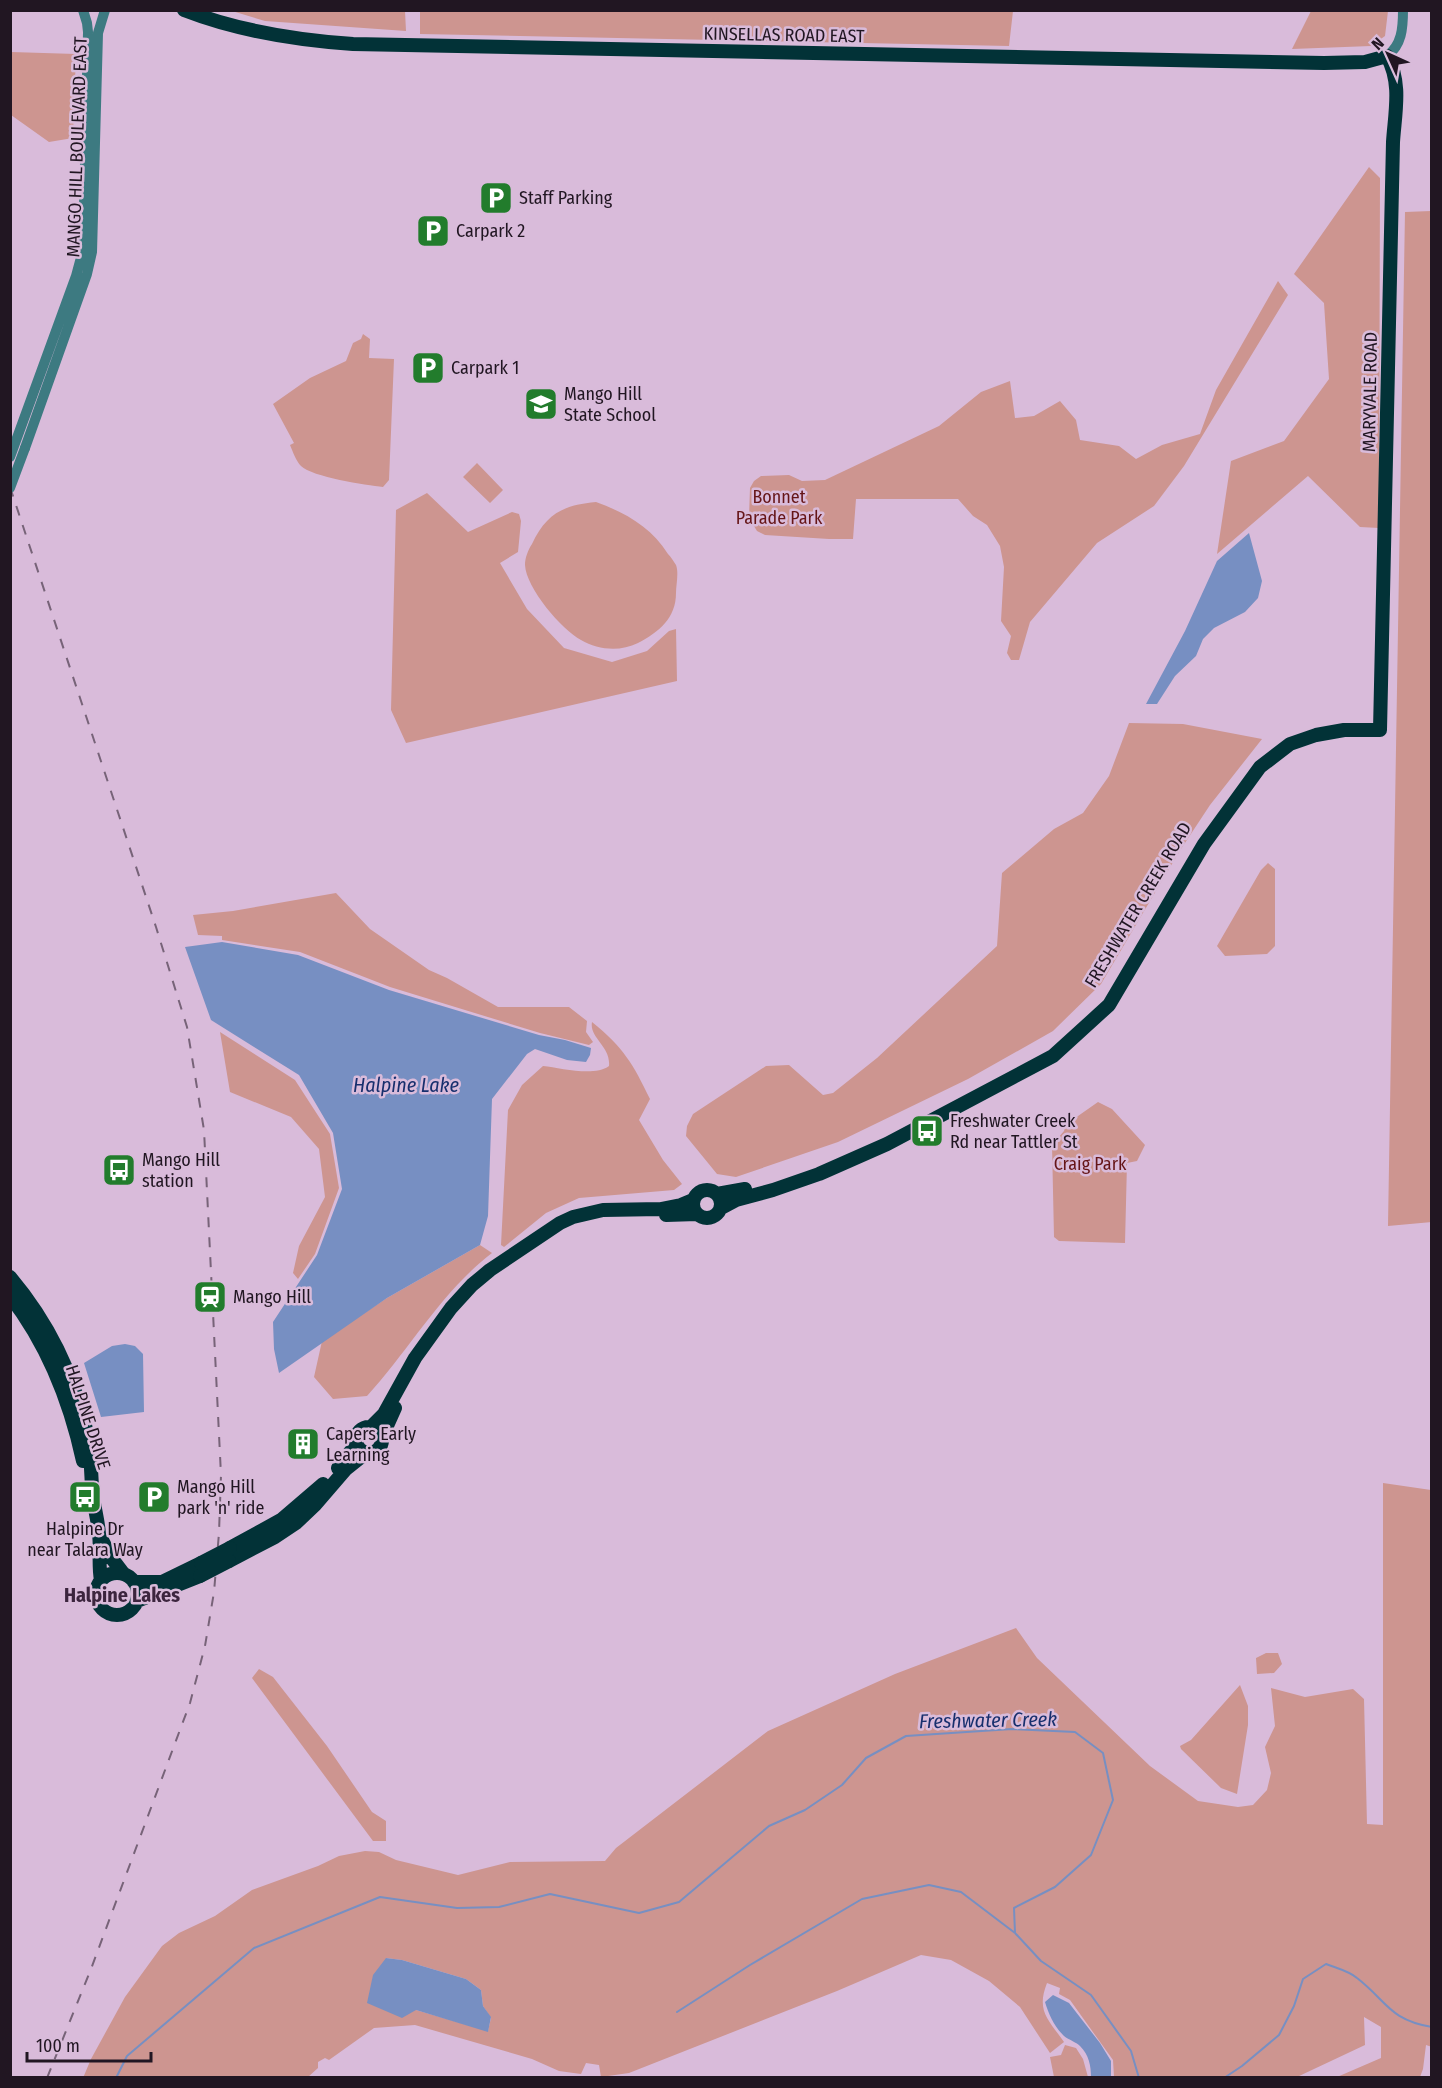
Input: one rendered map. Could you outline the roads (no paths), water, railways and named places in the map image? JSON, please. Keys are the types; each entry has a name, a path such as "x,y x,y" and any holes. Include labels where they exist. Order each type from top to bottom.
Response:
{"main road":[{"name":"KINSELLAS ROAD EAST","path":"184,10 230,26 262,33 353,44 1324,63 1365,62 1387,56"},
{"name":"MARYVALE ROAD","path":"1380,726 1392,165 1396,89 1395,72 1387,56"},
{"name":"FRESHWATER CREEK ROAD","path":"719,1201 736,1200 810,1177 887,1144 1053,1056 1109,1005 1204,844 1260,768 1290,744 1316,735 1380,726"},
{"path":"371,1427 384,1414 411,1365 451,1308 490,1270 560,1223 581,1214 612,1209 695,1207 709,1218 716,1215 719,1201 712,1191 703,1190 696,1196 695,1207"},
{"path":"362,1448 377,1451 414,1372 467,1299 495,1275 556,1233 582,1221 607,1216 695,1207"},
{"name":"HALPINE DRIVE","path":"10,1277 42,1322 59,1352 72,1383 87,1435 92,1469 92,1489 100,1535 101,1580"},
{"name":"HALPINE DRIVE","path":"10,1296 31,1325 52,1364 67,1400 92,1489"},
{"path":"136,1601 145,1599 230,1555 275,1537 296,1523 315,1505 362,1448 359,1432 371,1427 378,1430 382,1437"},
{"name":"HALPINE DRIVE","path":"100,1535 107,1551 129,1577"},
{"path":"129,1577 137,1588 133,1607 121,1614 108,1612 100,1606 96,1590 101,1580 111,1574 162,1582 201,1570"}],"street":[{"name":"MANGO HILL BOULEVARD EAST","path":"10,457 76,276 83,250 88,32 83,10"},
{"name":"MANGO HILL BOULEVARD EAST","path":"10,488 87,274 92,252 98,33 105,10"},
{"path":"1387,56 1398,45 1403,10"}],"water":[{"path":"1249,533 1262,581 1258,598 1245,612 1214,628 1203,639 1196,656 1175,676 1157,704 1146,704 1185,631 1217,561"},
{"name":"Halpine Lake","path":"222,942 298,955 389,990 539,1035 591,1048 586,1062 567,1060 535,1049 527,1054 492,1099 488,1216 480,1245 387,1298 279,1373 274,1349 273,1322 317,1255 342,1189 333,1133 299,1075 211,1020 185,947"},
{"path":"125,1344 135,1346 143,1354 144,1412 101,1417 84,1363 112,1346"},
{"path":"386,1958 402,1960 466,1979 481,1990 483,2006 491,2017 488,2032 416,2010 402,2018 367,2003 373,1975"},
{"path":"1053,1995 1069,2003 1100,2043 1111,2061 1111,2077 1091,2077 1086,2053 1064,2036 1050,2016 1045,2002"}],"waterway":[{"name":"Freshwater Creek","path":"116,2078 127,2056 254,1948 380,1897 457,1908 499,1907 550,1894 639,1913 679,1902 769,1826 805,1810 842,1785 866,1758 906,1736 1012,1729 1075,1732 1103,1753 1113,1800 1091,1855 1055,1887 1014,1908 1015,1933"},
{"name":"Freshwater Creek","path":"677,2012 750,1965 862,1899 929,1885 961,1892 1015,1933 1041,1961 1091,1995 1131,2051 1139,2078"},
{"name":"Freshwater Creek","path":"1224,2078 1279,2035 1294,2006 1303,1979 1326,1964 1354,1976 1390,2009 1406,2020 1432,2027"}],"railway":[{"path":"10,487 187,1027 204,1130 221,1475 214,1592 205,1646 190,1703 91,1969 47,2078"}],"place":[{"name":"Staff Parking","path":"496,198"},
{"name":"Carpark 2","path":"433,231"},
{"name":"Carpark 1","path":"428,368"},
{"name":"Mango Hill State School","path":"541,404"},
{"name":"Freshwater Creek Rd near Tattler St","path":"927,1131"},
{"name":"Mango Hill station","path":"119,1170"},
{"name":"Mango Hill","path":"210,1297"},
{"name":"Capers Early Learning","path":"303,1444"},
{"name":"Halpine Dr near Talara Way","path":"85,1497"},
{"name":"Mango Hill park 'n' ride","path":"154,1497"}],"district":[{"name":"Halpine Lakes","path":"122,1595"}],"park label":[{"name":"Bonnet Parade Park","path":"779,507"},
{"name":"Craig Park","path":"1090,1164"}]}
